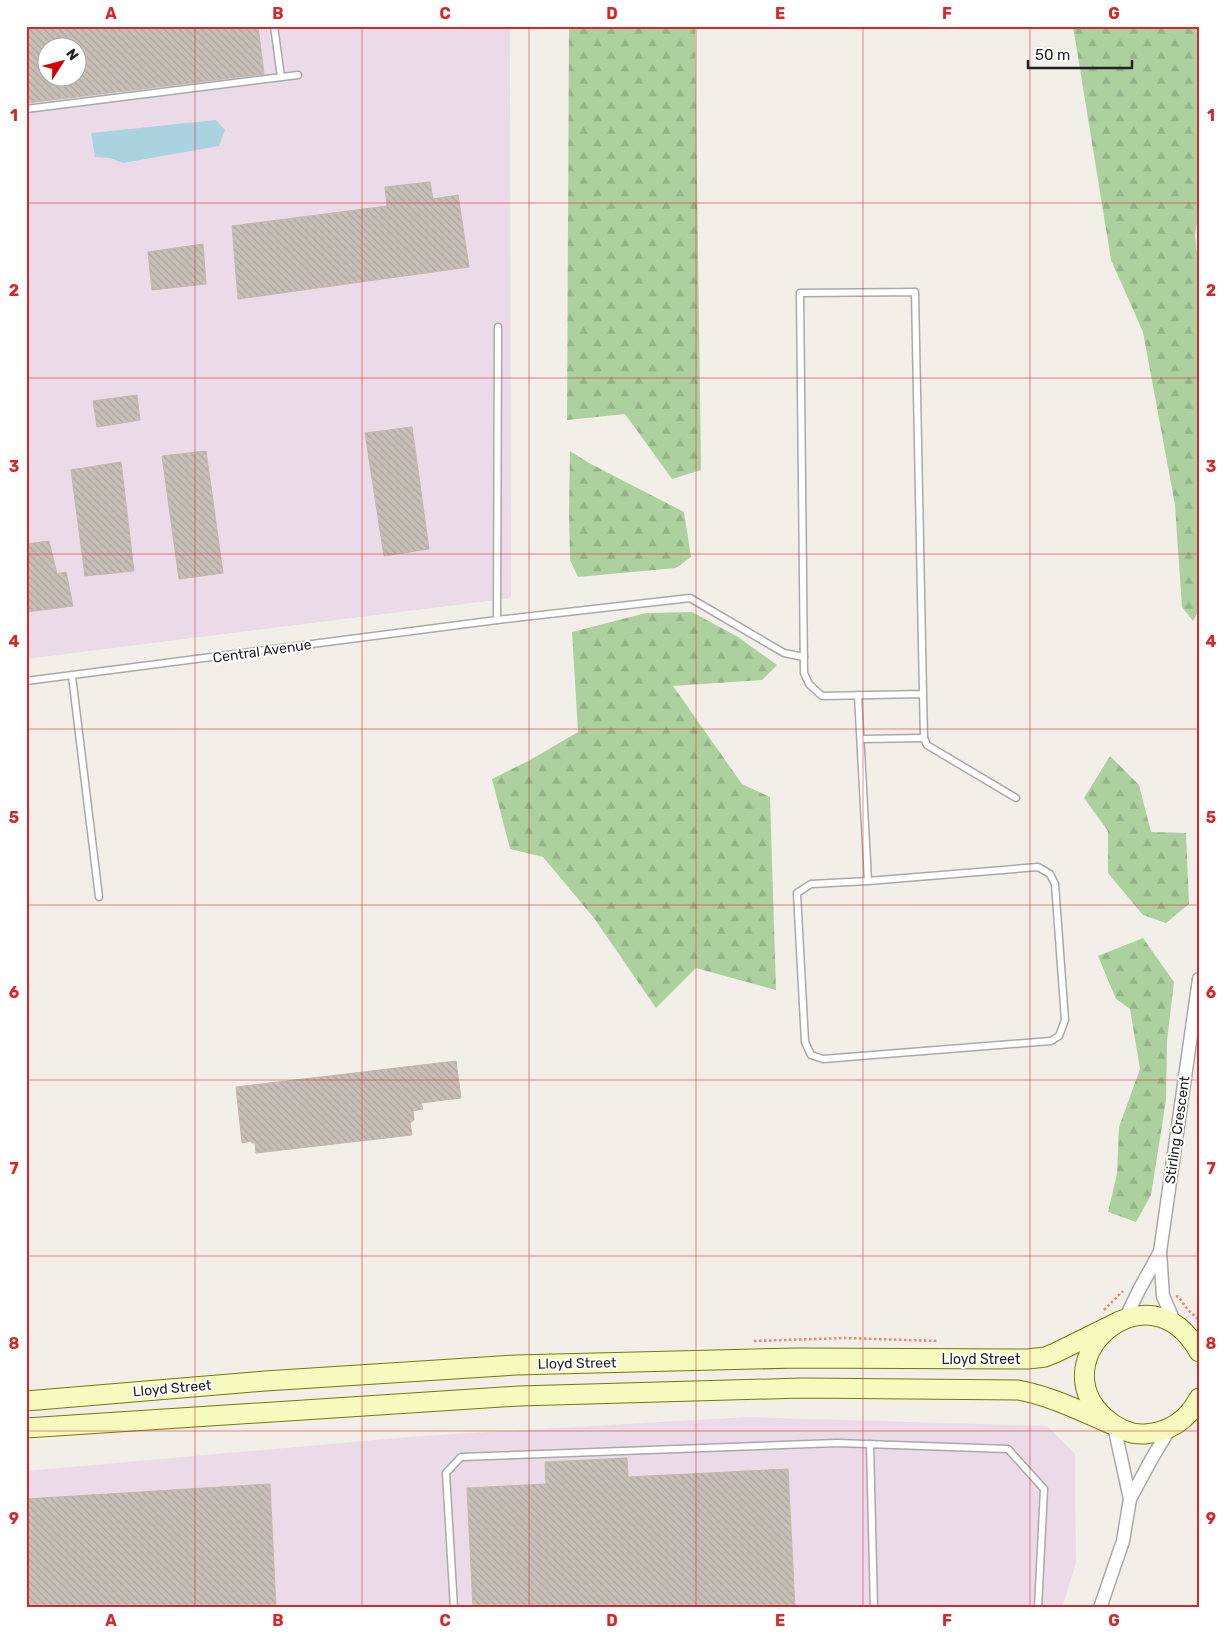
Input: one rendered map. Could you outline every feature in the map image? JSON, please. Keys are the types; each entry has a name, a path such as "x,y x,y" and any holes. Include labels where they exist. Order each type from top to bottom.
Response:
{"main road":[{"path":"1113,1425 1098,1412 1089,1396 1085,1379 1087,1361 1094,1344 1105,1331 1122,1320 1139,1316 1153,1316 1166,1320 1176,1326 1190,1338 1199,1352"},
{"name":"Lloyd Street","path":"26,1400 266,1381 516,1365 797,1358 1028,1359 1046,1357 1122,1320"},
{"path":"26,1428 519,1396 802,1388 1018,1390 1038,1394 1128,1432 1142,1434 1156,1433 1170,1428 1190,1413 1199,1398"}],"street":[{"name":"Stirling Crescent","path":"1176,1326 1163,1296 1160,1252 1199,979"},
{"name":"Stirling Crescent","path":"1122,1320 1160,1252"},
{"path":"1113,1425 1130,1499"},
{"path":"1100,1608 1123,1541 1130,1499 1170,1428"}],"lane":[{"path":"274,26 281,77"},
{"path":"26,109 298,75"},
{"path":"923,694 822,696 809,684 804,673 800,293 915,292 924,738 927,745 1016,798"},
{"path":"497,620 498,327"},
{"name":"Central Avenue","path":"26,681 497,620 690,598 784,653 804,657"},
{"path":"72,676 99,897"},
{"path":"858,695 868,881"},
{"path":"860,739 924,738"},
{"path":"1038,867 1050,874 1055,884 1065,1020 1060,1036 1051,1042 833,1059 823,1059 811,1055 805,1042 797,893 811,884 868,881 1038,867"},
{"path":"454,1608 446,1473 461,1457 837,1443 1008,1449 1044,1489 1038,1608"},
{"path":"870,1444 874,1608"}],"shaded area":[{"path":"26,26 510,26 511,598 26,659"},
{"path":"747,1417 1047,1426 1075,1454 1076,1563 1062,1608 26,1608 26,1471 421,1436"}],"green space":[{"path":"569,26 695,26 701,470 672,479 625,414 567,420"},
{"path":"1073,26 1199,26 1199,212 1195,235 1199,271 1199,610 1193,621 1182,607 1175,505 1143,332 1111,260"},
{"path":"570,451 589,463 684,512 691,557 676,568 578,577 570,560"},
{"path":"692,612 738,637 777,665 762,680 673,686 742,784 770,797 776,990 696,968 656,1008 594,918 543,857 510,849 492,779 530,760 578,732 572,632 646,613"},
{"path":"1110,756 1139,785 1151,832 1186,833 1189,904 1166,923 1143,915 1108,873 1108,831 1084,798"},
{"path":"1143,938 1174,982 1167,1041 1166,1100 1151,1195 1136,1222 1108,1212 1117,1174 1119,1127 1140,1069 1130,1009 1116,999 1098,956"}],"water":[{"path":"216,120 225,130 219,146 123,163 110,158 95,157 91,133"}],"building":[{"path":"26,26 258,26 264,74 26,103"},
{"path":"430,182 433,199 458,195 469,267 238,299 232,226 387,206 385,187"},
{"path":"203,244 206,284 152,290 148,252"},
{"path":"137,395 140,420 97,427 93,401"},
{"path":"412,427 429,549 384,556 365,433"},
{"path":"206,451 223,573 179,579 162,456"},
{"path":"121,462 134,571 85,576 71,470"},
{"path":"49,541 57,574 66,572 73,606 26,612 26,544"},
{"path":"456,1061 461,1098 421,1103 423,1109 413,1111 414,1120 410,1123 412,1135 256,1153 255,1143 251,1141 242,1143 236,1087"},
{"path":"627,1458 628,1477 788,1469 795,1608 473,1608 467,1488 546,1484 545,1462"},
{"path":"270,1484 276,1608 26,1608 26,1499"}]}
